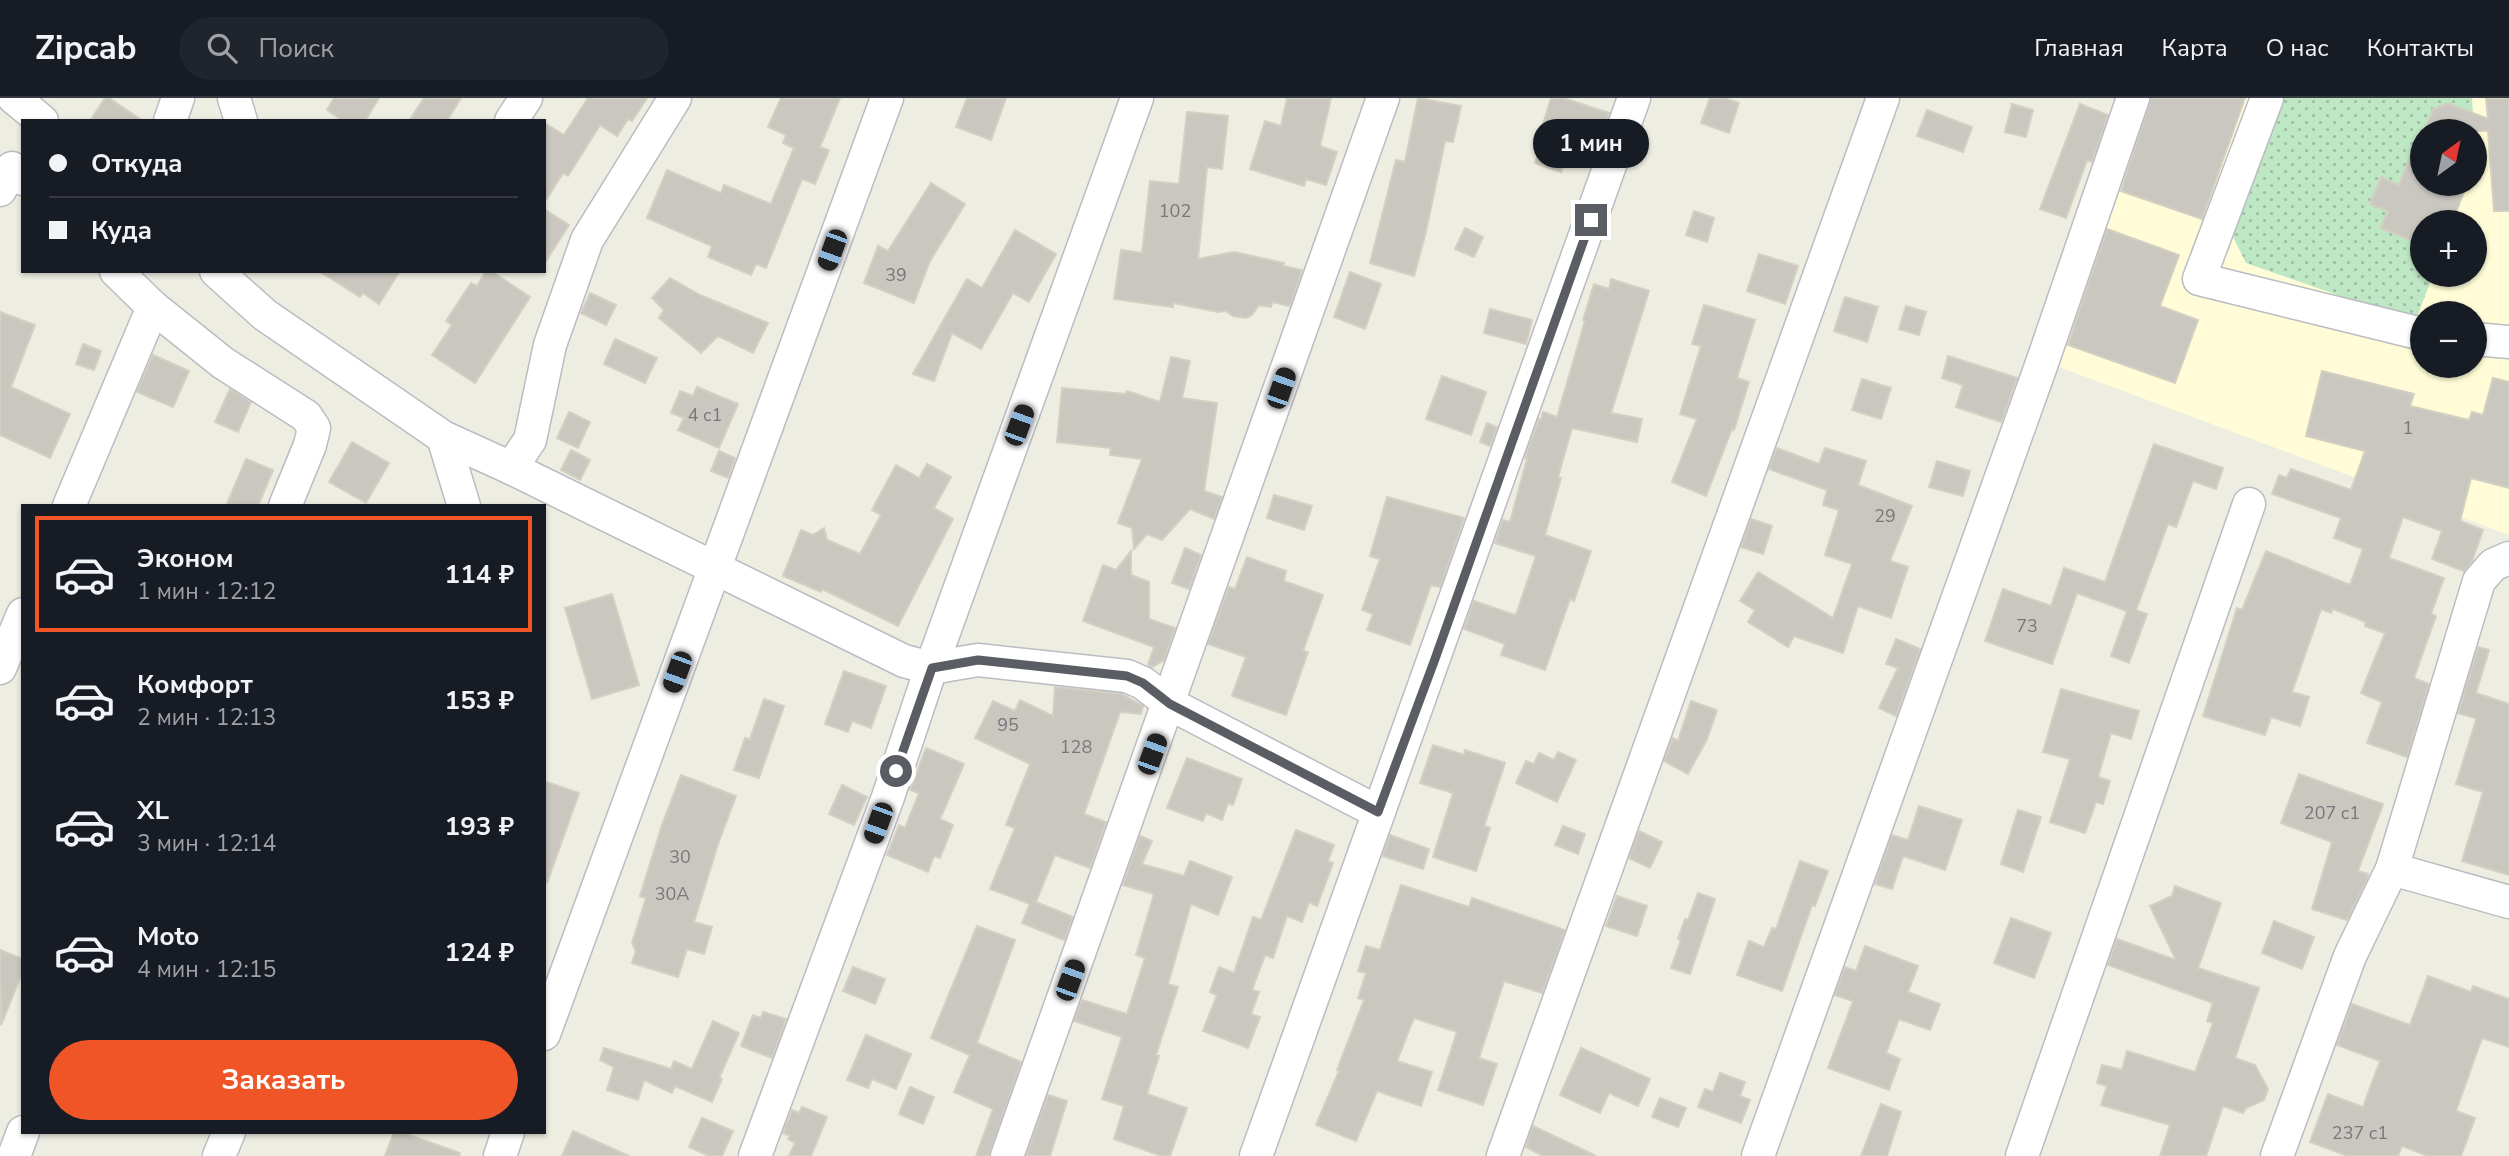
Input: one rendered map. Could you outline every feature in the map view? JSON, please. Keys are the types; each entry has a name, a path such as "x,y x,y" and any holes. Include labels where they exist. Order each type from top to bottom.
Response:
{"street":[{"path":"14,98 40,119"},
{"path":"171,119 178,98"},
{"path":"234,98 240,119"},
{"path":"512,119 526,98"},
{"path":"511,468 530,440 550,345 587,240 675,98"},
{"path":"546,1029 887,98"},
{"path":"755,1156 888,797 1137,98"},
{"path":"1007,1156 1170,704 1383,98"},
{"path":"1256,1156 1634,98"},
{"path":"1503,1156 1883,98"},
{"path":"1758,1156 2042,363 2133,98"},
{"path":"2267,98 2199,279 2410,331"},
{"path":"118,273 153,307 223,363 306,416 314,428 310,445 286,504"},
{"path":"218,273 265,315 443,438 511,468 904,661 932,668 978,660 1127,676 1143,683 1170,704 1378,812"},
{"path":"70,504 153,307"},
{"path":"2487,341 2509,342"},
{"path":"443,438 463,504"},
{"path":"2022,1156 2249,504"},
{"path":"2277,1156 2350,956 2392,869 2479,581 2493,565 2509,558"},
{"path":"0,668 21,619"},
{"path":"2392,869 2509,902"},
{"path":"14,1156 22,1134"},
{"path":"219,1156 228,1134"},
{"path":"500,1156 507,1134"}],"shaded area":[{"path":"2145,98 2509,98 2509,535 2051,364"}],"green space":[{"path":"2282,98 2472,98 2473,119 2410,119 2410,196 2463,196 2457,210 2410,210 2410,287 2428,287 2423,301 2410,301 2410,318 2246,263 2233,237"}],"building":[{"path":"105,98 109,98 140,119 91,119"},
{"path":"334,98 379,98 366,119 340,119 327,110"},
{"path":"424,98 461,98 448,119 410,119"},
{"path":"588,98 647,98 632,121 628,119 617,136 600,125 568,176 563,173 546,200 546,124 564,135"},
{"path":"781,98 840,98 820,147 829,150 815,184 802,179 766,268 756,264 751,275 708,257 712,246 647,218 667,170 721,193 724,185 771,204 794,148 783,143 786,135 768,127"},
{"path":"967,98 1006,98 991,140 956,127"},
{"path":"1287,98 1331,98 1320,146 1337,152 1326,185 1306,179 1304,186 1250,169 1265,121 1281,126"},
{"path":"1418,98 1461,106 1453,142 1445,141 1414,276 1370,263 1396,160 1405,162"},
{"path":"1551,98 1563,98 1609,113 1596,151 1571,143 1561,172 1535,163"},
{"path":"1710,98 1724,98 1739,103 1729,133 1701,123"},
{"path":"2151,98 2245,98 2202,219 2121,191"},
{"path":"2486,98 2509,98 2509,211 2494,211 2487,119 2429,119 2433,109 2448,103 2488,119"},
{"path":"2012,104 2033,110 2026,137 2005,132"},
{"path":"2080,104 2108,115 2092,162 2087,160 2066,218 2040,209"},
{"path":"1927,110 1972,127 1963,152 1917,136"},
{"path":"1187,112 1228,116 1222,169 1207,167 1198,259 1234,252 1284,263 1283,266 1302,270 1290,306 1272,302 1271,307 1259,305 1252,315 1246,318 1233,316 1226,311 1218,312 1173,303 1173,307 1114,299 1121,250 1142,253 1150,181 1179,184"},
{"path":"2410,157 2410,196 2462,196 2457,210 2410,210 2410,240 2381,228 2388,211 2370,204 2381,177 2399,185"},
{"path":"931,183 965,204 930,261 914,303 864,283 878,246 888,251"},
{"path":"546,210 569,225 546,261"},
{"path":"1694,211 1714,218 1707,242 1686,235"},
{"path":"1465,228 1483,237 1474,257 1455,249"},
{"path":"2107,229 2179,255 2160,306 2198,320 2175,383 2068,345"},
{"path":"1015,230 1056,254 1029,302 1013,293 981,349 952,333 934,381 913,374 967,279 982,288"},
{"path":"1759,254 1798,266 1785,304 1747,291"},
{"path":"1350,272 1381,284 1365,329 1334,317"},
{"path":"322,273 399,273 379,304 363,293 360,297"},
{"path":"485,273 494,273 530,297 475,383 432,355 452,325 446,321 471,283 477,286"},
{"path":"670,278 700,295 768,323 753,353 718,336 701,353 659,318 664,310 652,298"},
{"path":"1611,279 1649,291 1611,413 1642,419 1637,442 1572,428 1545,535 1591,551 1574,601 1570,599 1545,670 1501,655 1505,644 1464,629 1474,601 1515,615 1517,612 1536,556 1495,543 1503,520 1510,522 1527,459 1525,458 1539,419 1541,420 1543,412 1557,417 1594,284 1609,289"},
{"path":"590,293 616,305 606,325 581,313"},
{"path":"1845,297 1878,307 1867,342 1834,331"},
{"path":"1704,305 1755,320 1737,378 1749,382 1734,430 1732,429 1706,496 1672,482 1697,419 1680,414 1701,346 1692,344"},
{"path":"1906,306 1926,312 1919,335 1899,329"},
{"path":"1490,309 1532,320 1526,344 1484,333"},
{"path":"0,312 35,325 11,387 70,414 50,458 0,435"},
{"path":"615,339 657,358 645,383 604,364"},
{"path":"83,344 101,351 94,370 76,364"},
{"path":"153,355 189,371 173,407 137,392"},
{"path":"1948,356 2017,378 2001,422 1956,407 1963,385 1942,378"},
{"path":"1171,357 1190,361 1182,398 1217,403 1204,491 1222,497 1214,519 1190,509 1162,540 1147,534 1134,549 1132,528 1118,523 1142,459 1110,455 1111,448 1057,442 1062,388 1126,394 1127,391 1160,402"},
{"path":"2322,371 2414,394 2410,406 2469,420 2472,412 2483,415 2493,378 2509,382 2509,488 2471,478 2460,521 2483,530 2472,561 2464,571 2432,559 2442,531 2403,517 2389,558 2444,578 2431,614 2436,616 2414,678 2429,684 2407,757 2367,743 2382,702 2361,693 2385,633 2333,609 2331,613 2321,609 2292,692 2309,697 2300,726 2271,717 2265,735 2203,716 2237,608 2242,610 2266,551 2350,585 2363,549 2334,538 2341,518 2272,494 2279,475 2287,478 2291,469 2351,490 2365,451 2306,436"},
{"path":"1442,376 1486,392 1471,435 1426,419"},
{"path":"1862,379 1891,388 1881,419 1852,410"},
{"path":"697,387 738,404 719,448 678,430 684,418 671,413 680,391 693,396"},
{"path":"230,389 251,402 238,432 215,422"},
{"path":"569,412 590,422 578,448 557,438"},
{"path":"1487,423 1497,427 1490,446 1480,442"},
{"path":"352,442 389,463 366,503 329,482"},
{"path":"2154,444 2223,468 2216,489 2193,481 2176,527 2168,524 2136,610 2147,614 2129,663 2111,656 2127,611 2077,593 2052,664 1985,641 2003,589 2051,606 2064,568 2105,582"},
{"path":"1777,448 1819,464 1825,448 1866,461 1858,485 1912,506 1890,561 1908,567 1891,618 1858,606 1843,653 1794,636 1788,647 1748,622 1755,610 1740,601 1758,572 1833,618 1852,564 1825,555 1839,510 1823,505 1827,490 1769,469"},
{"path":"571,450 590,460 580,480 561,470"},
{"path":"719,451 735,458 728,478 711,471"},
{"path":"246,459 273,470 259,504 227,504"},
{"path":"1937,461 1970,471 1963,496 1929,487"},
{"path":"927,464 951,477 934,508 953,519 898,626 822,589 821,592 783,576 801,530 813,535 824,528 827,540 860,554 881,515 872,510 896,465 919,478"},
{"path":"1274,495 1312,506 1304,530 1267,518"},
{"path":"1387,497 1464,518 1440,587 1431,585 1410,645 1367,630 1373,614 1362,610 1380,559 1370,556"},
{"path":"1751,519 1772,526 1763,554 1741,547"},
{"path":"1185,548 1201,555 1189,589 1172,583"},
{"path":"1131,551 1131,575 1149,582 1149,619 1175,628 1164,660 1152,667 1148,665 1154,647 1083,621 1103,565 1116,570"},
{"path":"1247,557 1286,571 1284,581 1323,595 1303,651 1308,652 1286,715 1232,696 1246,657 1208,644 1229,587 1235,589"},
{"path":"612,594 639,685 592,699 565,608"},
{"path":"1896,639 1920,649 1896,716 1879,708 1898,668 1886,664"},
{"path":"2478,647 2489,650 2476,693 2509,704 2509,875 2462,861 2483,792 2456,784 2476,720 2458,713"},
{"path":"844,671 886,686 871,728 852,721 848,732 825,724"},
{"path":"1055,687 1122,694 1143,706 1141,714 1120,712 1084,814 1106,822 1090,868 1055,855 1036,902 1073,917 1064,940 1022,923 1030,904 990,889 1015,828 1006,825 1030,764 975,738 993,701 1015,711 1020,700 1053,716"},
{"path":"2061,689 2139,711 2131,739 2111,733 2098,777 2110,781 2103,804 2096,802 2085,833 2050,822 2070,759 2043,752"},
{"path":"764,699 784,706 759,778 734,770 745,738 750,739"},
{"path":"1691,701 1717,710 1707,739 1688,774 1664,761 1673,738 1678,741"},
{"path":"1433,745 1464,755 1465,750 1505,763 1484,826 1490,828 1476,871 1433,857 1453,793 1420,783"},
{"path":"926,748 964,764 940,819 953,825 940,858 934,856 928,872 887,855 899,825 905,828 919,793 910,790"},
{"path":"1558,752 1576,760 1557,802 1516,783 1526,761 1534,764 1539,753 1554,760"},
{"path":"1187,758 1242,779 1233,805 1228,803 1222,820 1206,813 1203,821 1167,808"},
{"path":"2299,774 2383,804 2358,871 2368,874 2367,880 2347,920 2312,909 2332,842 2281,823"},
{"path":"681,775 736,796 694,922 712,927 704,954 687,949 678,977 632,963 636,951 632,943 646,898 640,896"},
{"path":"546,782 579,793 546,883"},
{"path":"842,785 867,797 854,825 829,814"},
{"path":"1919,806 1962,820 1945,870 1903,856 1892,889 1875,884 1892,835 1908,840"},
{"path":"2018,810 2041,817 2023,872 2001,864"},
{"path":"1563,826 1585,834 1578,854 1555,845"},
{"path":"1296,830 1334,845 1328,861 1333,863 1317,906 1309,902 1302,922 1287,916 1273,958 1265,955 1252,990 1259,992 1251,1014 1260,1017 1248,1048 1203,1031 1217,995 1210,992 1219,967 1234,973 1253,917 1261,920"},
{"path":"1639,831 1662,842 1650,868 1629,858"},
{"path":"1390,835 1429,849 1423,869 1383,856"},
{"path":"1140,836 1152,841 1142,864 1184,876 1190,861 1232,877 1218,915 1191,904 1168,984 1178,987 1156,1055 1159,1056 1147,1094 1187,1108 1170,1156 1161,1156 1114,1139 1124,1106 1102,1099 1122,1037 1074,1021 1082,1000 1127,1014 1145,958 1136,955 1154,894 1123,885"},
{"path":"1800,861 1828,871 1815,906 1812,905 1782,991 1737,975 1749,941 1764,947 1772,928 1776,929"},
{"path":"1401,885 1469,907 1472,898 1565,930 1542,993 1504,981 1479,1058 1497,1064 1483,1105 1438,1090 1457,1032 1414,1018 1397,1061 1432,1072 1421,1106 1377,1091 1356,1141 1316,1125 1339,1071 1337,1070 1364,1000 1358,998 1366,973 1358,971 1366,946 1380,950"},
{"path":"2175,886 2221,903 2198,968 2259,988 2235,1058 2255,1065 2268,1089 2264,1100 2246,1108 2243,1113 2223,1106 2206,1156 2160,1156 2170,1125 2101,1105 2107,1086 2097,1083 2102,1065 2122,1070 2127,1051 2195,1072 2213,1023 2207,1021 2213,1003 2108,965 2117,939 2176,960 2150,906 2172,896"},
{"path":"1698,893 1715,899 1690,974 1671,968 1685,919 1688,920"},
{"path":"1617,896 1647,906 1637,936 1606,926"},
{"path":"2011,918 2051,933 2034,978 1994,963"},
{"path":"2274,921 2314,937 2302,969 2262,953"},
{"path":"977,926 1015,940 977,1043 1021,1062 989,1156 976,1156 993,1109 954,1092 970,1055 931,1038"},
{"path":"1865,946 1918,966 1908,992 1940,1004 1930,1030 1899,1019 1886,1053 1900,1059 1889,1090 1828,1068 1853,1001 1835,995 1845,967 1856,971"},
{"path":"0,950 21,958 21,976 1,1025"},
{"path":"853,967 885,979 875,1004 843,991"},
{"path":"2428,976 2471,992 2473,986 2509,999 2509,1047 2482,1038 2456,1111 2475,1118 2461,1156 2428,1156 2402,1146 2398,1156 2348,1156 2310,1142 2328,1094 2363,1107 2380,1061 2337,1045 2352,1004 2410,1025"},
{"path":"763,1012 786,1019 772,1058 741,1046 753,1015 761,1018"},
{"path":"713,1021 739,1033 719,1078 722,1079 712,1102 675,1086 672,1093 644,1080 638,1100 607,1090 614,1067 600,1060 604,1048 671,1069 674,1061 692,1069"},
{"path":"866,1035 911,1054 896,1089 872,1079 868,1088 847,1080"},
{"path":"1581,1048 1650,1079 1638,1106 1609,1093 1600,1113 1560,1095"},
{"path":"1720,1073 1745,1082 1740,1096 1750,1100 1741,1123 1698,1107 1705,1089 1713,1092"},
{"path":"910,1087 934,1097 923,1124 899,1114"},
{"path":"1048,1095 1067,1101 1050,1156 1026,1156"},
{"path":"1660,1098 1686,1108 1678,1127 1652,1117"},
{"path":"1881,1104 1901,1112 1887,1156 1861,1156"},
{"path":"802,1107 827,1117 811,1156 789,1156 795,1143 788,1139 790,1136 783,1133 792,1110 799,1113"},
{"path":"702,1118 733,1131 722,1156 709,1156 689,1147"},
{"path":"1533,1126 1596,1156 1543,1156 1526,1147"},
{"path":"573,1131 629,1156 562,1156"},
{"path":"393,1134 407,1134 460,1153 459,1156 385,1156"}],"route":[{"path":"896,771 932,668 978,660 1127,676 1143,683 1170,704 1378,812 1591,220"}]}
